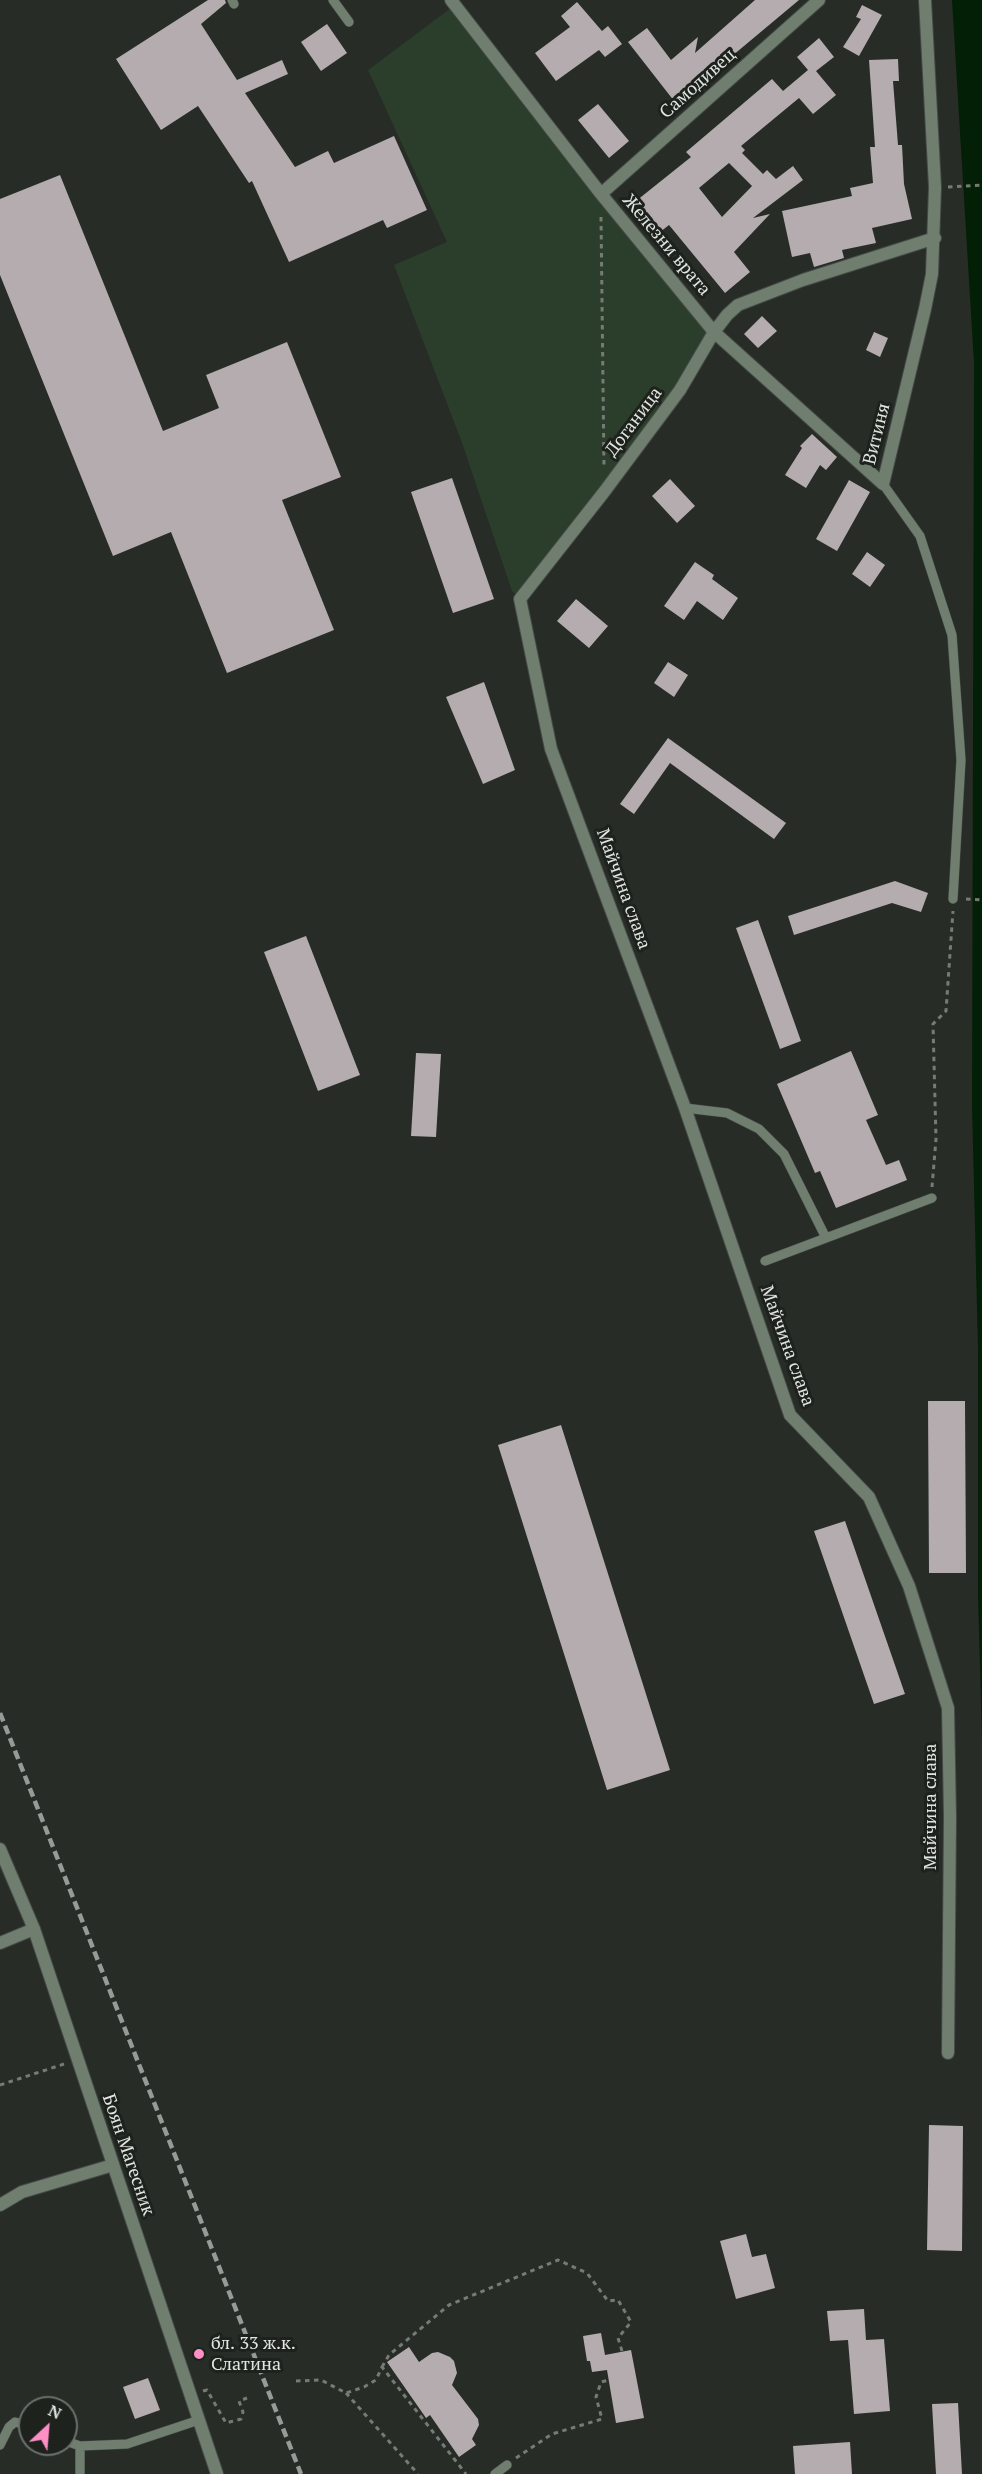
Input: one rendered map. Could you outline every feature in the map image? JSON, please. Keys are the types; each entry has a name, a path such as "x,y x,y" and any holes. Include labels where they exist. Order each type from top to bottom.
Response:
{"street":[{"name":"Самодивец","path":"601,194 819,0"},
{"name":"Витиня","path":"883,484 926,309 935,238 935,187 925,0"},
{"name":"Железни врата","path":"456,2 601,194 714,332 883,484"},
{"name":"Доганица","path":"551,749 520,599 680,390 714,332 738,305 803,280 935,238"},
{"name":"Майчина слава","path":"551,749 685,1108 790,1415 869,1497 909,1586 948,1708 950,1817 948,2053"},
{"name":"Боян Магесник","path":"0,1849 34,1929 217,2474"},
{"path":"0,1943 34,1929"},
{"path":"0,2205 22,2192 112,2165"}],"lane":[{"path":"333,0 349,22"},
{"name":"Витиня","path":"883,484 920,536 952,635 961,760 953,899"},
{"path":"685,1108 727,1113 759,1129 784,1154 826,1238"},
{"path":"765,1261 932,1198"},
{"path":"80,2474 80,2446 127,2444 199,2420"},
{"path":"0,2445 9,2427 15,2422 18,2423"},
{"path":"495,2474 507,2465"}],"path":[{"path":"935,187 982,185"},
{"path":"601,194 604,492"},
{"path":"932,1198 936,1139 933,1024 946,1011 953,899"},
{"path":"0,2085 77,2059"},
{"path":"346,2393 376,2380 389,2355 449,2305 558,2260 588,2273 608,2301 618,2300 631,2322 618,2338 622,2351"},
{"path":"382,2367 466,2474"},
{"path":"296,2381 321,2380 346,2393 418,2474"},
{"path":"507,2465 552,2434 602,2419 596,2397 601,2382 609,2380"},
{"path":"189,2392 207,2390 226,2423 241,2420 243,2412 238,2401 247,2398"}],"shaded area":[{"path":"952,0 982,0 982,1741 978,1595 978,1349 972,1105 974,363"},
{"path":"455,5 714,332 680,390 520,599 512,591 461,440 394,265 447,242 368,70"}],"building":[{"path":"208,0 225,0 226,3 201,24 237,80 282,60 288,74 245,93 295,167 328,151 334,163 394,136 427,210 387,228 383,220 289,262 252,181 249,183 198,106 161,130 116,59"},
{"path":"755,0 799,0 689,92 692,96 678,106 628,42 647,28 671,60 698,37 695,53"},
{"path":"577,2 602,31 608,26 622,44 605,57 599,50 556,81 535,53 570,27 561,16"},
{"path":"862,5 882,15 859,56 843,47 861,19 856,17"},
{"path":"327,24 347,53 321,71 301,42"},
{"path":"819,38 834,57 816,71 836,95 813,114 799,98 741,146 745,150 742,153 763,174 767,170 776,179 793,166 803,180 753,218 770,214 734,252 750,272 725,293 669,225 655,236 631,205 691,157 686,152 772,79 783,91 808,70 797,57","holes":["729,163 752,186 722,217 699,188"]},
{"path":"898,59 899,81 893,81 898,145 902,145 904,184 912,219 872,228 876,243 842,250 844,258 814,267 810,253 792,257 782,211 852,196 850,188 873,183 870,147 875,147 869,60"},
{"path":"598,104 629,141 609,158 578,120"},
{"path":"60,175 163,431 219,408 206,375 287,342 341,477 282,500 334,630 227,673 171,532 113,556 0,275 0,199"},
{"path":"762,316 777,331 758,348 744,334"},
{"path":"874,332 888,338 880,357 866,350"},
{"path":"812,434 837,457 826,470 820,465 806,488 785,475 802,448 800,446"},
{"path":"452,478 494,599 453,613 411,492"},
{"path":"670,479 695,506 677,523 652,496"},
{"path":"849,480 870,492 837,551 816,539"},
{"path":"867,552 885,565 870,587 852,574"},
{"path":"695,562 714,575 712,579 738,598 723,620 697,601 684,620 664,606"},
{"path":"576,599 608,626 589,648 557,621"},
{"path":"668,662 688,675 674,697 654,683"},
{"path":"484,682 515,770 483,784 446,697"},
{"path":"668,738 786,823 774,839 670,763 634,814 620,804"},
{"path":"895,881 928,893 921,912 892,903 794,935 788,916"},
{"path":"758,920 801,1041 780,1049 736,928"},
{"path":"306,936 360,1075 318,1091 264,952"},
{"path":"851,1051 878,1115 866,1120 886,1165 899,1160 907,1180 836,1208 820,1171 815,1173 777,1084"},
{"path":"416,1053 441,1054 436,1137 411,1136"},
{"path":"928,1401 965,1401 966,1573 929,1573"},
{"path":"561,1425 670,1770 607,1790 498,1445"},
{"path":"845,1521 905,1694 874,1704 814,1531"},
{"path":"929,2125 963,2126 962,2251 927,2250"},
{"path":"746,2234 752,2257 766,2254 775,2288 736,2299 720,2241"},
{"path":"864,2309 866,2340 884,2339 890,2411 854,2414 848,2340 830,2341 827,2311"},
{"path":"601,2333 605,2355 631,2350 644,2418 616,2423 607,2370 592,2372 590,2361 587,2361 583,2336"},
{"path":"409,2347 419,2362 432,2353 438,2352 454,2361 457,2373 452,2385 478,2419 479,2425 472,2439 476,2445 459,2457 430,2415 426,2418 387,2362"},
{"path":"148,2378 160,2410 135,2419 123,2387"},
{"path":"958,2403 962,2474 936,2474 932,2404"},
{"path":"850,2442 852,2474 795,2474 793,2446"}],"railway":[{"path":"0,1713 301,2474"}],"place":[{"name":"бл. 33 ж.к. Слатина","path":"199,2354"}]}
